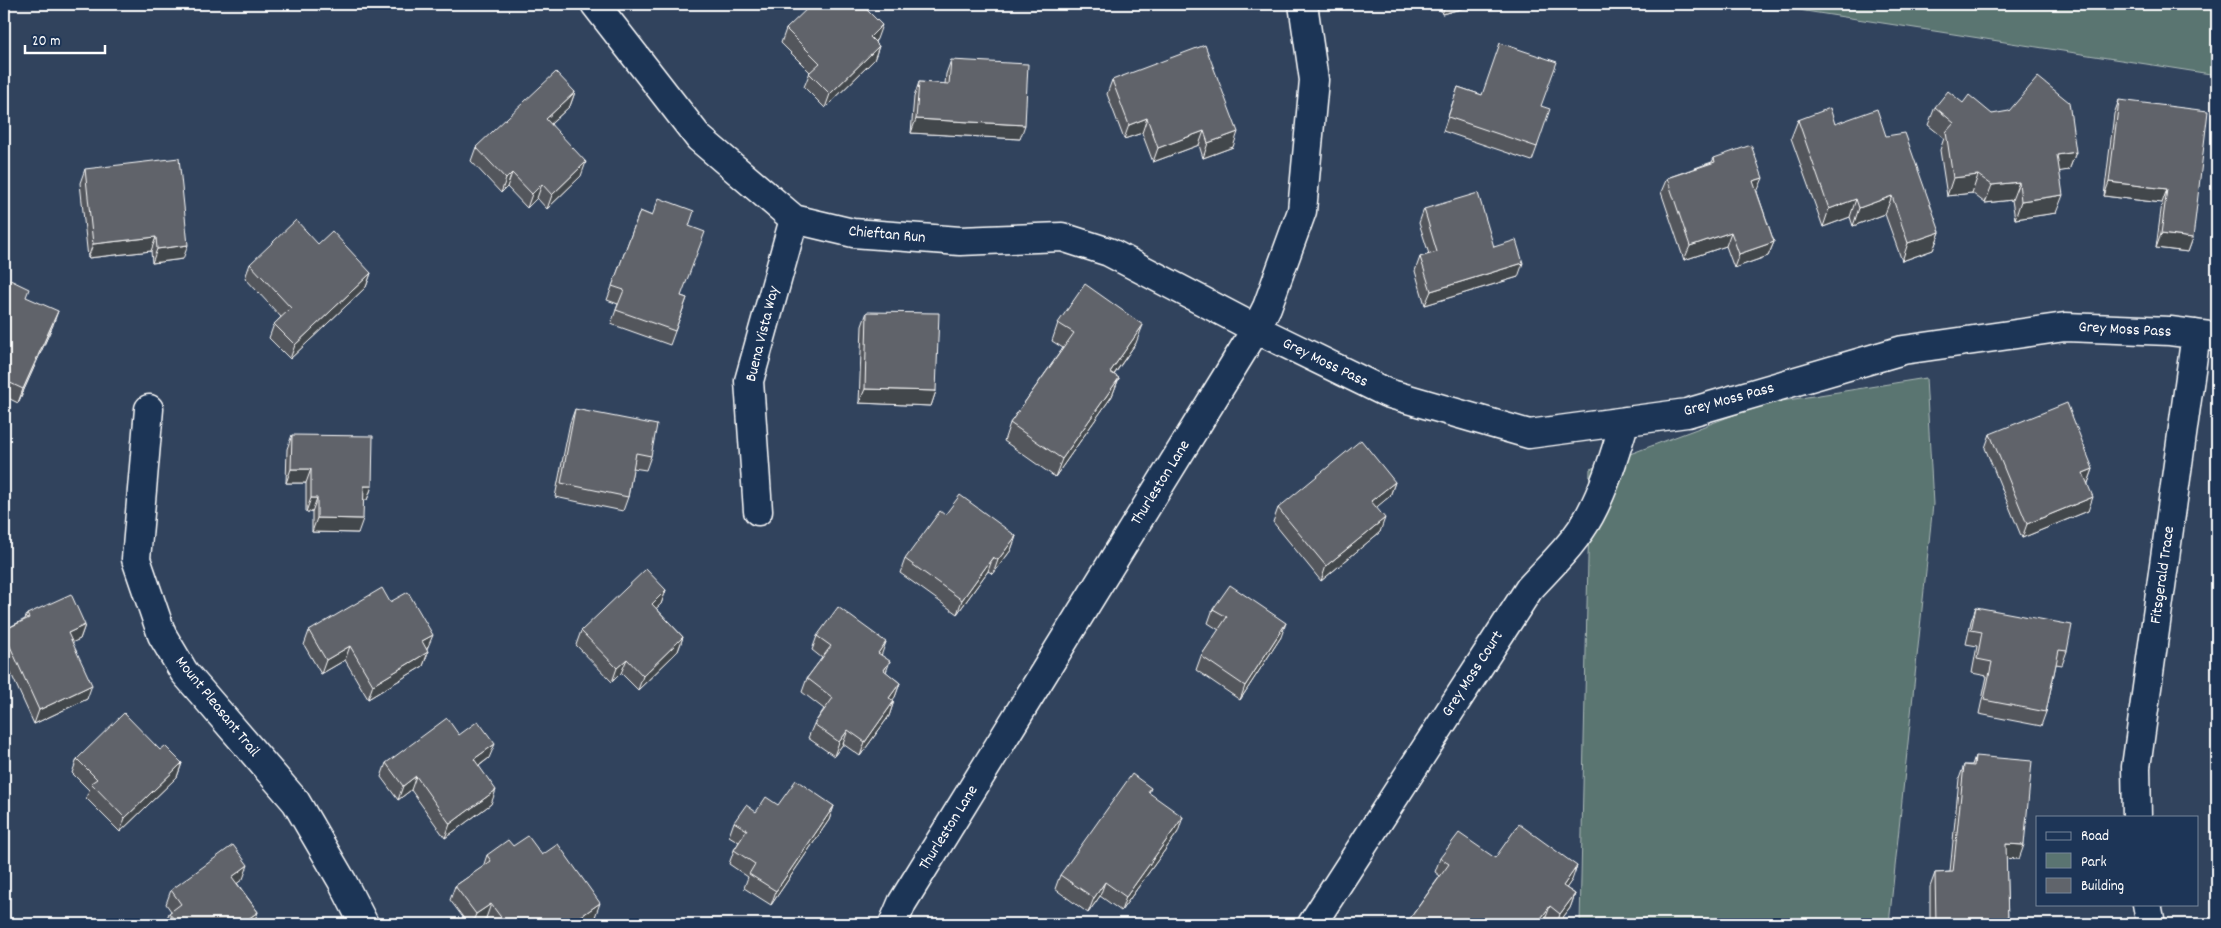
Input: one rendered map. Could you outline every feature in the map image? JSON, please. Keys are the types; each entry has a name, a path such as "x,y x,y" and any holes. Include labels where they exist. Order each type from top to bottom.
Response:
{"street":[{"name":"Chieftan Run","path":"595,4 699,138 794,219 853,233 950,240 1062,238 1109,252 1256,329"},
{"name":"Thurleston Lane","path":"893,924 902,903 1256,329 1267,307 1302,211 1314,80 1303,4"},
{"name":"Buena Vista Way","path":"758,511 748,381 794,219"},
{"name":"Grey Moss Pass","path":"1256,329 1387,393 1530,434 1687,413 1903,350 2065,327 2170,331 2207,335"},
{"name":"Fitsgerald Trace","path":"2137,816 2136,767 2207,335"},
{"name":"Mount Pleasant Trail","path":"149,409 136,559 162,635 184,672 296,802 342,880 364,924"},
{"name":"Grey Moss Court","path":"1312,924 1529,589 1572,542 1589,515 1608,474 1625,421"},
{"path":"2147,906 2151,924"}],"green space":[{"path":"1565,4 2217,4 2217,75 1799,10 1565,6"},
{"path":"1926,378 1933,504 1889,924 1580,924 1590,469 1763,404"}],"building":[{"path":"812,4 861,4 882,25 870,37 879,46 830,94 809,73 820,63 786,29"},
{"path":"1500,43 1557,62 1541,106 1550,109 1537,147 1448,117 1458,87 1482,95"},
{"path":"1205,45 1238,132 1208,143 1204,131 1158,148 1147,118 1129,125 1112,80"},
{"path":"951,60 1028,64 1025,125 916,119 919,82 949,84"},
{"path":"556,72 575,92 546,119 586,162 552,195 542,184 532,194 512,173 506,179 476,147"},
{"path":"2038,77 2069,102 2076,152 2057,155 2063,195 2021,201 2019,182 1992,185 1978,175 1953,178 1946,132 1954,123 1935,107 1948,91 1963,103 1969,95 1992,114 2009,111"},
{"path":"2119,100 2208,111 2193,238 2161,234 2167,189 2109,182"},
{"path":"1830,108 1835,124 1877,109 1886,136 1905,133 1940,232 1908,243 1892,196 1859,208 1856,199 1829,209 1798,120"},
{"path":"1751,145 1763,178 1753,181 1774,242 1739,254 1731,232 1690,246 1667,178 1715,162 1714,158"},
{"path":"179,158 188,245 157,249 156,237 93,244 85,169"},
{"path":"1478,193 1494,247 1516,240 1523,263 1431,291 1420,257 1437,252 1424,209"},
{"path":"659,198 694,211 689,226 705,232 681,296 687,298 675,331 616,310 624,290 612,286 640,211 652,216"},
{"path":"296,220 318,244 332,231 371,273 295,345 274,324 291,308 250,264"},
{"path":"4,277 29,289 26,297 58,311 23,389 4,380"},
{"path":"1085,284 1143,325 1110,372 1119,378 1062,459 1010,423 1074,333 1058,323"},
{"path":"867,312 939,313 936,391 865,389"},
{"path":"2067,403 2093,469 2083,473 2093,497 2027,524 1990,434"},
{"path":"575,409 657,425 651,456 636,453 628,497 561,483"},
{"path":"292,435 373,436 372,486 364,486 363,519 317,518 317,498 311,498 311,469 291,469"},
{"path":"1361,440 1395,482 1371,501 1385,518 1326,566 1278,508"},
{"path":"960,495 1016,536 998,560 993,557 962,600 905,559 940,511 945,515"},
{"path":"646,569 666,590 652,604 683,637 643,676 627,659 617,668 581,631"},
{"path":"1230,585 1286,623 1245,686 1201,656 1227,617 1213,609"},
{"path":"382,588 390,602 408,592 433,635 422,641 428,652 373,685 350,646 326,660 309,631"},
{"path":"71,594 85,625 68,633 92,685 39,710 4,630 29,618 27,614"},
{"path":"838,607 886,642 878,653 890,661 884,670 900,683 889,698 894,701 865,742 848,730 839,742 814,724 833,698 807,678 831,646 817,636"},
{"path":"1976,607 2072,625 2067,651 2059,650 2046,712 1984,700 1992,662 1977,659 1982,632 1971,630"},
{"path":"124,713 160,750 165,746 182,763 125,818 91,783 97,779 77,759"},
{"path":"447,718 459,735 478,721 495,744 474,759 496,790 450,824 416,776 403,786 386,763"},
{"path":"1975,756 2032,761 2024,845 2006,844 2008,924 1936,924 1935,873 1953,872 1964,765 1974,766"},
{"path":"1132,774 1151,788 1148,792 1183,817 1126,897 1105,882 1094,898 1060,875"},
{"path":"796,780 834,806 776,891 749,874 755,864 734,850 747,830 734,822 746,805 756,812 766,797 778,805"},
{"path":"1519,824 1577,866 1563,886 1575,894 1560,914 1550,906 1537,924 1406,924 1449,864 1440,858 1459,833 1495,858"},
{"path":"528,836 542,855 558,844 600,903 570,924 506,924 491,904 476,914 455,886 491,861 487,855 508,840 513,846"},
{"path":"233,845 248,865 232,877 258,912 241,924 178,924 169,913 181,904 171,890"}]}
